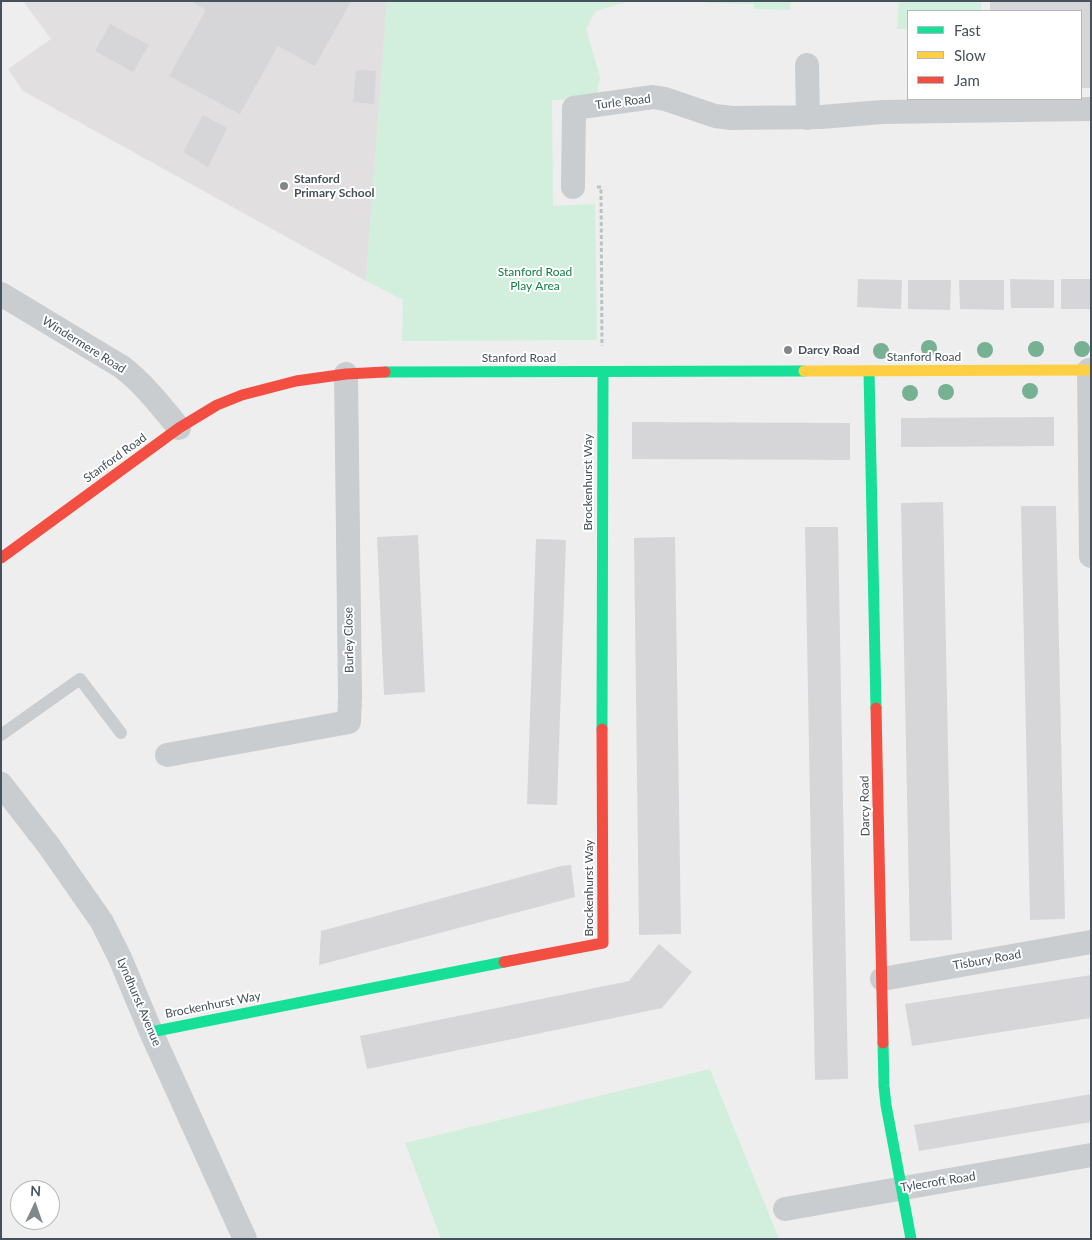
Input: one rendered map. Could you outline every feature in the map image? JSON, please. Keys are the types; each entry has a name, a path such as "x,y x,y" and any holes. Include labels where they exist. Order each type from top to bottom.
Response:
{"street":[{"path":"807,66 808,118"},
{"name":"Turle Road","path":"573,187 574,108 654,97 722,117 808,118 875,112 1091,109"},
{"name":"Windermere Road","path":"1,294 122,367 158,402 179,428"},
{"path":"1090,370 1091,556"},
{"name":"Stanford Road","path":"1,558 179,428 217,405 242,395 319,377 394,372 1090,370"},
{"name":"Darcy Road","path":"868,371 885,1096 911,1239"},
{"name":"Brockenhurst Way","path":"151,1032 603,943 603,372"},
{"name":"Burley Close","path":"167,755 349,722 346,374"},
{"name":"Lyndhurst Avenue","path":"1,784 49,846 102,922 120,958 151,1032 245,1239"},
{"name":"Tisbury Road","path":"882,979 1091,942"},
{"name":"Tylecroft Road","path":"785,1208 1091,1155"}],"lane":[{"path":"1,735 80,679 121,733"}],"path":[{"path":"573,187 601,186 603,372"}],"shaded area":[{"name":"Stanford Primary School","path":"23,1 387,1 366,281 23,91 8,69 51,39"}],"green space":[{"name":"Stanford Road Play Area","path":"387,1 630,1 596,11 586,28 600,77 596,99 552,100 553,206 595,204 597,340 402,341 403,300 366,281"},
{"path":"706,1 791,1 790,10 754,9 754,4 706,3"},
{"path":"899,1 981,1 981,10 907,10 907,29 897,29"},
{"path":"710,1069 779,1239 441,1239 405,1143"}],"building":[{"path":"190,1 351,1 315,66 278,46 240,114 169,76 206,10"},
{"path":"990,1 1091,1 1091,88 1082,88 1082,10 990,10"},
{"path":"110,24 149,45 133,72 95,51"},
{"path":"356,70 376,71 374,104 353,102"},
{"path":"203,115 227,128 208,167 183,152"},
{"path":"858,279 902,280 901,309 857,307"},
{"path":"1010,279 1054,280 1054,308 1011,308"},
{"path":"1061,279 1091,279 1091,309 1061,309"},
{"path":"908,280 951,280 950,310 908,309"},
{"path":"959,280 1004,280 1004,310 960,309"},
{"path":"1054,417 1054,446 901,447 901,418"},
{"path":"632,422 850,423 850,460 632,459"},
{"path":"943,502 952,940 910,941 901,503"},
{"path":"1021,506 1056,506 1065,919 1030,920"},
{"path":"805,527 838,527 848,1079 815,1080"},
{"path":"418,535 425,692 384,695 377,537"},
{"path":"675,537 681,934 639,935 634,538"},
{"path":"536,539 566,540 557,805 527,804"},
{"path":"571,865 575,897 319,965 321,931 561,866"},
{"path":"659,944 692,972 662,1008 367,1069 360,1036 629,981"},
{"path":"1091,975 1091,1018 912,1046 905,1004"},
{"path":"1091,1094 1091,1122 919,1151 914,1125"}],"traffic: fast":[{"path":"385,372 804,371"},
{"path":"869,371 876,708"},
{"path":"602,729 603,372"},
{"path":"151,1032 504,962"},
{"path":"883,1043 886,1105 911,1239"}],"traffic: slow":[{"path":"804,371 1091,370"}],"traffic: jam":[{"path":"1,558 179,428 217,405 242,395 296,381 346,374 385,372"},
{"path":"876,708 883,1043"},
{"path":"504,962 603,943 602,729"}],"place":[{"name":"Stanford Primary School","path":"284,186"},
{"name":"Darcy Road","path":"788,350"}]}
